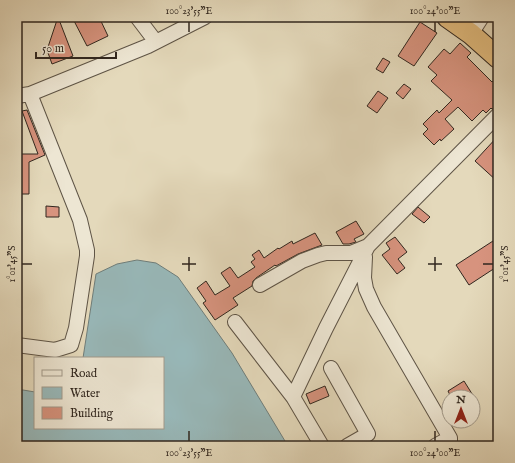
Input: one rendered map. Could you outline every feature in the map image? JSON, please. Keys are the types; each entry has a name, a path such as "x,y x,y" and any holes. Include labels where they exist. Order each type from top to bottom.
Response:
{"highway":[{"path":"447,17 471,34 494,55"}],"street":[{"path":"137,17 156,42"},
{"path":"17,345 55,350 71,345 76,328 87,256 80,220 28,94 156,42 205,17"},
{"path":"471,34 482,17"},
{"path":"293,397 366,250 498,114"},
{"path":"260,285 302,261 318,255 326,253 351,253 366,250"},
{"path":"366,250 364,278 366,289 378,314 450,442 435,446"},
{"path":"235,322 293,397 322,446"},
{"path":"331,368 368,434 347,446"}],"water":[{"path":"137,260 156,263 178,277 232,353 288,446 17,446 17,389 34,392 34,429 164,429 164,357 83,357 96,274 117,264"}],"building":[{"path":"58,17 73,56 52,64 47,50"},
{"path":"72,17 99,17 108,36 87,46"},
{"path":"420,22 437,33 414,66 398,56"},
{"path":"460,43 471,53 467,57 492,82 498,76 498,107 491,108 486,113 483,110 472,121 458,107 445,119 454,129 441,141 440,139 434,145 423,134 428,129 423,124 437,110 439,113 452,100 431,81 437,75 428,67 444,49 450,54"},
{"path":"383,58 390,62 383,73 376,69"},
{"path":"404,84 411,89 403,99 396,93"},
{"path":"378,91 388,98 377,113 367,106"},
{"path":"27,110 45,155 29,162 29,194 17,194 17,154 38,154 22,111"},
{"path":"498,136 498,182 475,161"},
{"path":"46,206 59,207 59,217 46,217"},
{"path":"418,207 430,217 424,223 412,214"},
{"path":"356,221 364,234 354,239 356,242 343,244 336,232"},
{"path":"315,233 322,245 298,254 276,266 275,265 256,278 253,281 252,286 233,298 238,305 215,320 203,303 206,301 197,288 206,281 215,295 230,286 221,273 230,267 238,278 255,267 251,262 255,259 252,255 259,250 264,258 278,248 279,249 292,241 293,244"},
{"path":"395,237 407,252 398,259 405,268 397,274 382,255 390,249 386,243"},
{"path":"493,241 498,249 498,266 469,285 456,265"},
{"path":"464,381 469,389 451,389"},
{"path":"325,386 329,396 310,404 306,394"}]}
